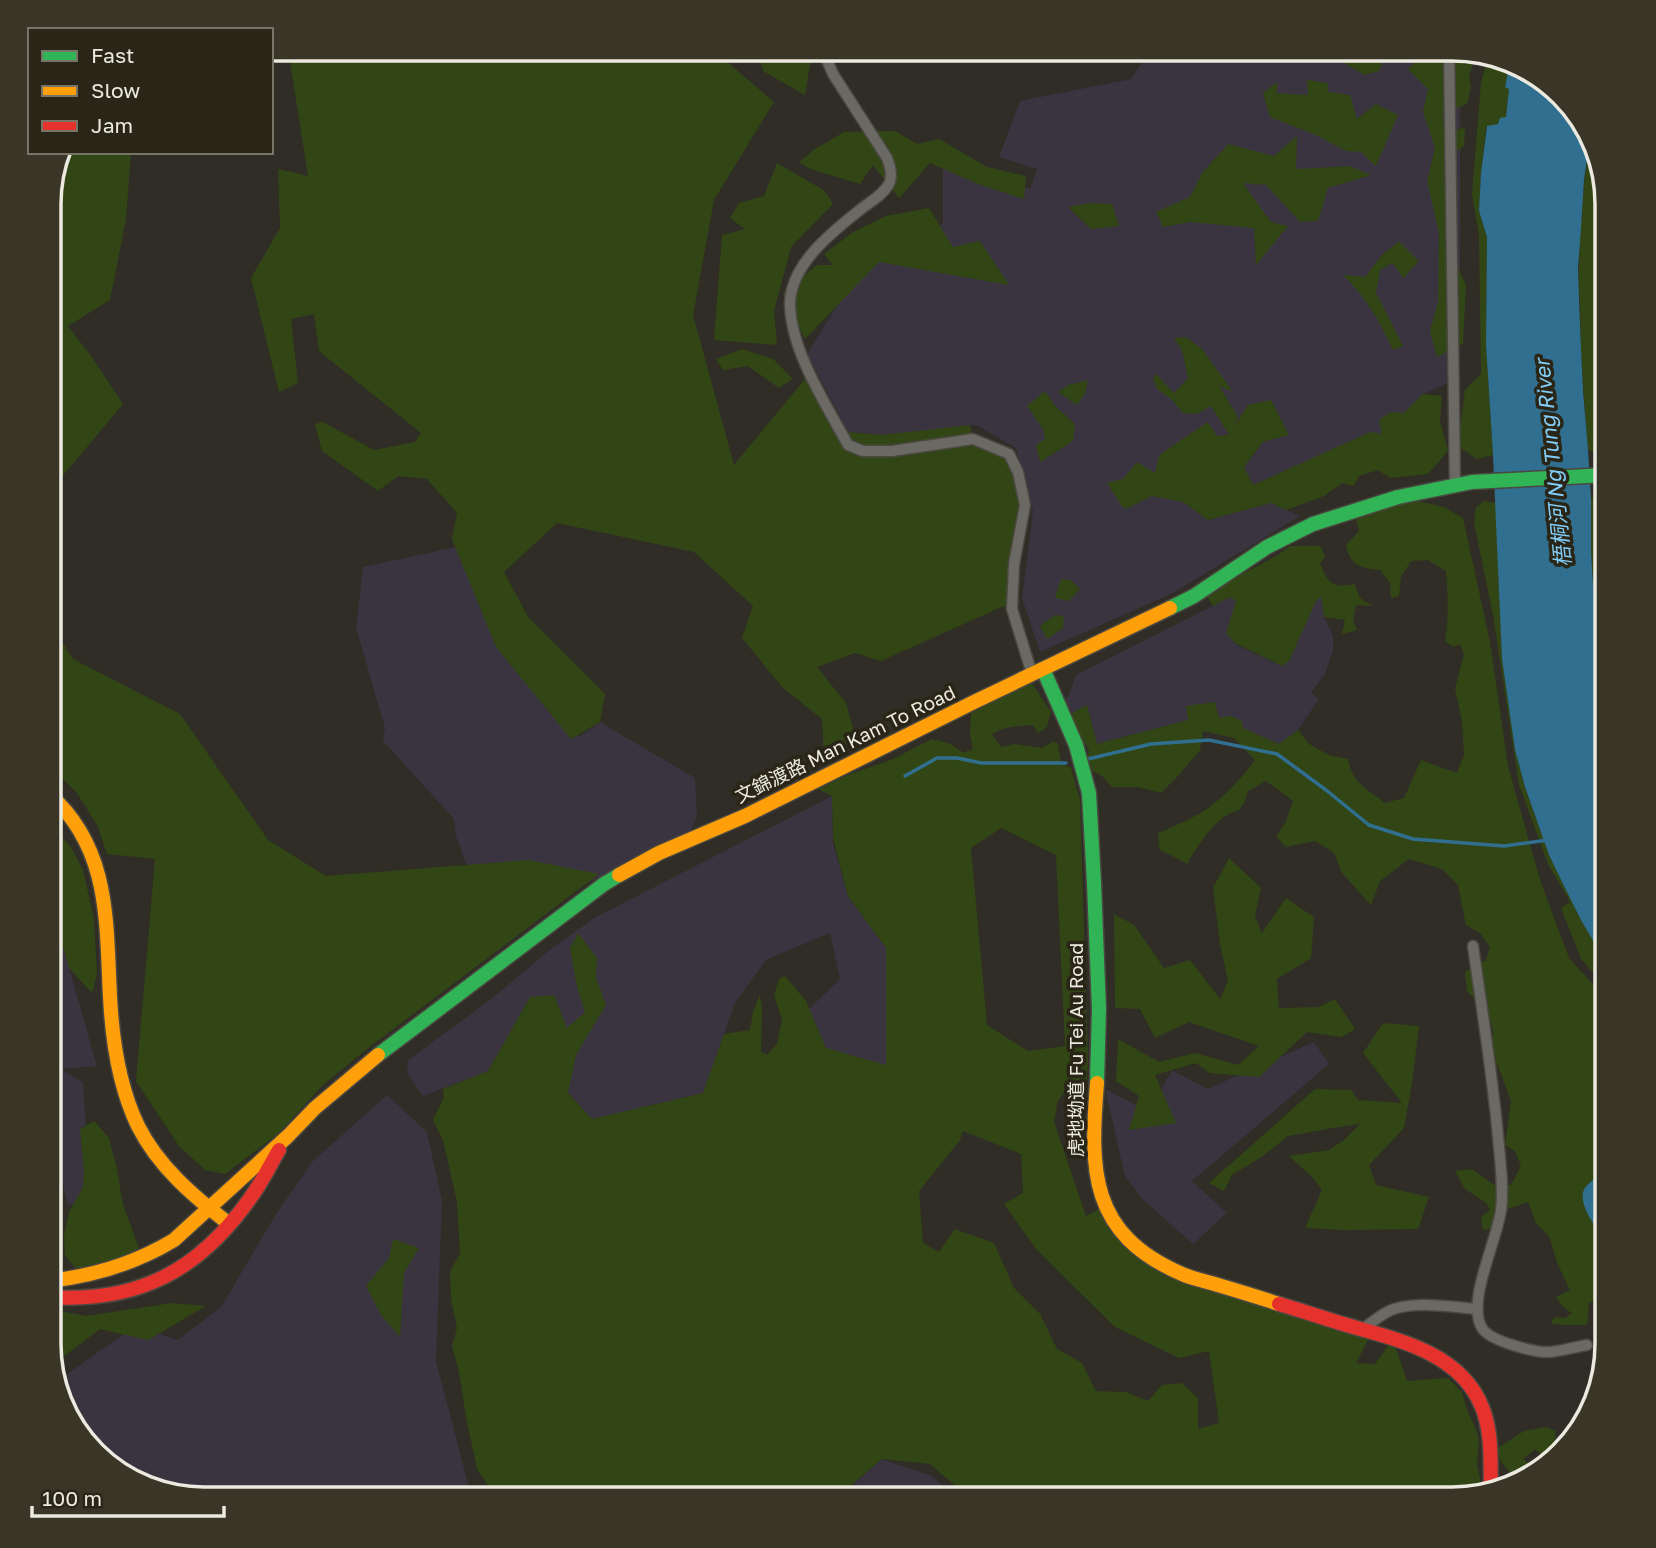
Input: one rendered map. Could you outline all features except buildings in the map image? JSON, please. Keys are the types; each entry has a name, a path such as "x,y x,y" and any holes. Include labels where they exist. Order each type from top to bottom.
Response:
{"main road":[{"name":"文錦渡路 Man Kam To Road","path":"62,1279 107,1270 157,1250 174,1240 315,1108 375,1057 610,880 659,853 745,816 1194,596 1267,547 1313,524 1398,497 1472,482 1594,476"},
{"name":"虎地坳道 Fu Tei Au Road","path":"1038,671 1068,724 1089,793 1095,885 1099,1059 1093,1153 1102,1199 1110,1215 1139,1247 1172,1270 1361,1330 1437,1357 1448,1364 1464,1378 1478,1398 1487,1423 1490,1481"},
{"path":"62,807 72,817 85,840 95,865 105,906 112,1024 124,1091 138,1126 171,1172 197,1199 228,1223"},
{"name":"文錦渡路 Man Kam To Road","path":"62,1298 91,1299 113,1295 160,1279 195,1258 246,1204 288,1136"}],"street":[{"path":"828,61 887,158 891,172 890,183 881,194 820,243 795,277 790,308 799,351 848,444 863,451 892,451 973,439 1009,454 1018,472 1025,505 1014,564 1012,609 1038,671"},
{"path":"1449,61 1455,486"},
{"path":"1473,946 1494,1090 1502,1186 1501,1213 1484,1274 1476,1316 1483,1331 1490,1337 1533,1350 1548,1352 1587,1345"},
{"path":"1361,1330 1390,1310 1403,1306 1478,1309"}],"shaded area":[{"path":"1143,61 1461,61 1460,378 1423,394 1383,434 1255,489 1244,467 1263,442 1230,435 1217,436 1207,422 1184,502 1208,520 1271,503 1300,516 1173,593 1040,652 1022,598 1033,511 1016,448 976,425 882,435 848,432 807,354 881,236 925,242 943,223 943,164 1030,189 1037,169 999,157 1020,101 1131,79"},
{"path":"456,547 507,651 579,737 600,722 695,778 697,817 690,832 549,902 481,905 456,836 454,819 383,741 385,728 356,628 363,567"},
{"path":"1321,595 1324,617 1333,636 1333,651 1325,674 1311,693 1319,699 1298,730 1279,744 1219,718 1215,703 1188,720 1097,744 1088,708 1072,713 1065,700 1076,675 1230,597 1237,601 1226,633 1237,645 1282,666"},
{"path":"832,796 833,843 848,896 886,948 888,1031 885,1099 826,1048 809,1009 840,979 830,933 766,960 735,1003 703,1093 592,1119 565,1091 530,997 488,1071 423,1096 407,1073 408,1060 490,1000 553,947 596,917"},
{"path":"63,946 97,1066 62,1069"},
{"path":"1314,1042 1329,1064 1192,1181 1227,1213 1193,1244 1142,1199 1125,1176 1105,1089 1149,1112 1172,1070 1207,1089"},
{"path":"62,1070 83,1082 91,1196 68,1206 62,1179"},
{"path":"387,1095 427,1132 442,1201 436,1361 469,1487 204,1487 176,1484 149,1476 125,1463 103,1445 76,1407 65,1376 135,1326 178,1340 221,1307 276,1214 312,1162"},
{"path":"882,1459 932,1476 944,1487 850,1487"}],"green space":[{"path":"1341,61 1383,61 1379,71 1365,75"},
{"path":"1417,61 1473,62 1467,104 1442,114 1446,131 1465,128 1464,146 1454,153 1456,264 1466,285 1463,344 1437,357 1430,331 1438,302 1439,233 1427,181 1435,148 1423,112 1428,89 1408,69"},
{"path":"290,62 727,62 774,102 714,200 693,315 734,465 810,373 848,432 882,435 970,425 973,439 1011,459 1024,501 1010,610 1020,642 1015,646 1017,642 1004,606 881,661 855,653 817,667 846,703 856,740 824,754 822,719 783,688 742,638 753,606 694,552 557,523 504,572 528,617 605,694 600,722 571,739 496,647 452,539 457,513 427,479 398,476 378,491 322,451 315,424 323,422 374,450 415,442 421,433 319,351 314,314 291,319 298,383 279,392 251,278 280,228 278,169 308,176"},
{"path":"761,62 811,62 805,95 763,71"},
{"path":"1486,66 1508,72 1505,86 1509,88 1506,118 1498,124 1486,127 1481,173 1479,211 1487,237 1486,345 1493,455 1477,459 1458,446 1465,390 1481,374 1479,235 1472,194 1481,83"},
{"path":"1307,80 1328,83 1328,92 1350,95 1357,119 1376,104 1398,115 1376,166 1361,152 1346,151 1316,135 1270,117 1263,93 1277,82 1277,93 1308,95"},
{"path":"895,131 917,144 939,139 987,167 1026,176 1024,199 978,184 930,163 899,198 873,165 860,184 810,169 799,162 844,132"},
{"path":"1297,136 1296,169 1349,166 1371,175 1328,188 1318,221 1300,222 1266,185 1243,183 1271,222 1288,226 1256,265 1254,228 1190,222 1163,227 1156,212 1190,197 1202,173 1228,144 1274,156"},
{"path":"70,154 131,154 126,219 110,300 68,326 123,404 62,477 62,185"},
{"path":"1588,160 1594,194 1594,454 1588,449 1581,358 1579,280"},
{"path":"777,163 825,191 833,204 791,247 774,311 777,345 714,340 722,235 745,229 730,218 739,203 764,196"},
{"path":"1090,203 1112,204 1119,226 1091,229 1068,207"},
{"path":"929,208 953,247 980,241 1009,285 879,262 805,339 783,293 817,265 833,265 824,254 853,232 886,216"},
{"path":"1399,241 1419,261 1403,278 1393,263 1380,270 1376,293 1403,346 1393,350 1372,310 1343,275 1365,277 1381,256"},
{"path":"1186,337 1202,349 1233,392 1219,386 1238,417 1233,428 1248,405 1271,400 1289,435 1263,442 1244,467 1253,485 1370,432 1382,434 1379,420 1391,412 1404,413 1423,394 1442,396 1440,421 1448,451 1428,474 1390,478 1378,470 1359,476 1354,486 1342,483 1324,496 1286,510 1271,503 1208,520 1183,502 1152,496 1126,509 1107,483 1123,479 1137,462 1155,473 1159,455 1208,422 1217,436 1229,435 1211,406 1197,414 1183,413 1171,399 1157,389 1153,378 1156,374 1174,393 1188,378 1182,350 1174,338"},
{"path":"742,349 773,359 793,379 779,388 748,366 723,370 716,359"},
{"path":"1088,380 1085,393 1077,405 1058,392 1068,385"},
{"path":"1045,391 1055,406 1075,424 1073,441 1040,462 1036,445 1045,439 1043,429 1027,406"},
{"path":"1591,498 1594,498 1594,606 1591,552"},
{"path":"1413,500 1444,507 1463,518 1490,642 1508,766 1540,880 1569,958 1595,986 1595,1301 1589,1303 1587,1325 1551,1323 1554,1317 1565,1318 1572,1313 1563,1307 1556,1297 1570,1290 1558,1265 1549,1236 1536,1223 1528,1202 1508,1209 1492,1228 1483,1230 1481,1217 1490,1210 1486,1203 1465,1189 1455,1171 1472,1169 1494,1185 1511,1185 1521,1166 1515,1151 1505,1145 1511,1101 1493,1053 1493,1029 1488,1013 1467,991 1465,972 1486,960 1490,947 1480,933 1466,925 1458,885 1442,869 1409,859 1380,881 1371,905 1342,873 1334,853 1315,841 1286,847 1276,837 1286,821 1293,801 1266,781 1248,791 1239,810 1222,818 1215,825 1187,864 1159,849 1158,833 1199,814 1215,803 1255,760 1234,738 1203,731 1200,750 1161,793 1138,787 1112,787 1102,776 1085,767 1089,749 1073,729 1072,713 1087,705 1097,744 1188,720 1186,706 1215,702 1219,718 1231,716 1242,721 1243,728 1279,744 1298,730 1309,744 1329,755 1348,759 1357,780 1385,803 1404,798 1421,760 1457,773 1464,755 1462,721 1455,689 1464,654 1460,644 1453,647 1445,641 1448,606 1446,571 1428,560 1411,561 1401,577 1399,596 1391,598 1390,583 1380,570 1357,565 1350,557 1346,545 1359,531 1355,515"},
{"path":"1484,501 1496,503 1502,659 1515,750 1549,855 1595,943 1595,975 1581,959 1561,908 1570,902 1548,864 1519,785 1493,615 1474,523 1476,507"},
{"path":"1290,546 1320,546 1325,556 1320,564 1329,580 1341,586 1354,584 1360,598 1373,606 1356,605 1353,620 1357,630 1342,634 1345,620 1324,617 1321,596 1316,601 1289,661 1282,666 1235,643 1226,633 1236,601 1230,597 1213,606 1205,593 1216,592 1231,580"},
{"path":"1061,579 1071,580 1080,589 1069,601 1055,598"},
{"path":"1055,615 1064,616 1063,628 1047,639 1040,626"},
{"path":"62,642 73,659 180,714 268,840 326,876 528,860 599,874 363,1052 322,1086 278,1134 225,1174 205,1170 179,1146 136,1081 155,859 107,854 98,827 77,793 62,778"},
{"path":"1031,682 1051,712 1047,727 1038,733 1033,725 1007,728 992,734 1001,747 1014,744 1042,748 1054,741 1058,744 1061,763 1071,768 1080,800 1088,1059 1086,1102 1067,1090 1058,1100 1054,1122 1086,1216 1105,1206 1169,1275 1374,1328 1356,1363 1375,1364 1393,1339 1407,1381 1448,1378 1462,1392 1479,1441 1477,1464 1481,1484 1452,1487 957,1487 930,1464 882,1459 849,1487 489,1487 477,1469 452,1346 457,1328 451,1299 450,1271 460,1254 457,1202 443,1140 433,1120 444,1097 443,1089 488,1071 530,997 554,995 567,1028 585,1012 570,948 578,933 597,958 596,978 606,1005 576,1055 568,1093 592,1119 703,1093 724,1034 750,1030 760,995 761,1052 767,1055 777,1044 782,1020 774,995 779,979 785,976 806,1001 826,1048 886,1065 886,948 848,896 833,838 832,796 818,789 850,774 891,760 932,739 951,744 964,753 973,749 970,735 971,713 999,695","holes":["1001,828 1056,855 1065,1046 1028,1051 987,1025 971,848","963,1131 1021,1154 1023,1193 1004,1204 1036,1249 1115,1327 1179,1358 1209,1351 1219,1423 1198,1429 1198,1398 1181,1383 1162,1385 1148,1401 1126,1392 1096,1391 1082,1363 1057,1349 1040,1314 1014,1288 994,1243 955,1229 939,1252 923,1243 919,1191 960,1140"]},
{"path":"62,837 71,847 83,870 94,919 97,974 92,993 69,968 63,946"},
{"path":"1229,858 1261,888 1255,916 1262,933 1286,898 1314,917 1311,958 1277,979 1279,1008 1319,1007 1335,999 1355,1029 1341,1037 1307,1032 1259,1077 1210,1073 1196,1063 1155,1075 1176,1123 1129,1130 1139,1096 1116,1081 1118,1039 1159,1062 1195,1053 1238,1065 1259,1046 1189,1022 1155,1038 1140,1009 1115,1008 1114,914 1134,925 1164,968 1190,960 1220,999 1228,981 1213,888"},
{"path":"1383,1023 1419,1026 1404,1128 1369,1165 1376,1185 1429,1197 1418,1229 1305,1228 1322,1190 1289,1156 1329,1150 1360,1124 1288,1136 1263,1156 1232,1175 1224,1191 1209,1183 1315,1089 1351,1090 1358,1100 1402,1103 1363,1053"},
{"path":"94,1121 109,1138 123,1205 139,1248 127,1255 78,1271 65,1255 64,1236 69,1212 83,1187 80,1129"},
{"path":"393,1239 419,1248 404,1273 400,1337 381,1315 366,1286 389,1258"},
{"path":"172,1303 206,1306 148,1340 100,1329 62,1358 62,1311 86,1316"},
{"path":"1547,1427 1556,1431 1554,1444 1541,1455 1535,1449 1523,1459 1530,1464 1505,1477 1510,1473 1493,1451 1524,1431"}],"water":[{"name":"梧桐河 Ng Tung River","path":"1508,72 1531,85 1553,103 1571,125 1587,158 1578,269 1594,606 1595,943 1549,855 1525,787 1515,750 1502,659 1486,345 1487,237 1479,211 1487,126 1498,124 1500,118 1506,117 1509,89 1505,87"},
{"path":"1595,1179 1595,1226 1583,1201 1585,1188"}],"waterway":[{"path":"1088,759 1151,744 1209,740 1277,754 1369,825 1413,839 1504,846 1549,840"},
{"path":"905,776 937,758 957,758 981,763 1066,763"}],"traffic: fast":[{"path":"1170,608 1194,596 1267,547 1313,524 1398,497 1472,482 1594,476"},
{"path":"1043,669 1076,745 1089,793 1099,1009 1097,1083"},
{"path":"378,1055 619,875"}],"traffic: slow":[{"path":"619,875 659,853 745,816 1170,608"},
{"path":"62,808 86,841 96,868 106,924 114,1041 119,1070 132,1113 146,1141 166,1167 189,1191 228,1223"},
{"path":"62,1279 114,1267 174,1240 315,1108 378,1055"},
{"path":"1097,1083 1094,1144 1096,1171 1102,1196 1112,1219 1128,1240 1151,1258 1182,1274 1279,1304"}],"traffic: jam":[{"path":"62,1297 111,1294 139,1287 165,1277 188,1262 211,1244 231,1223 255,1191 279,1150"},
{"path":"1279,1304 1408,1344 1427,1352 1460,1374 1472,1389 1486,1417 1491,1481"}]}
